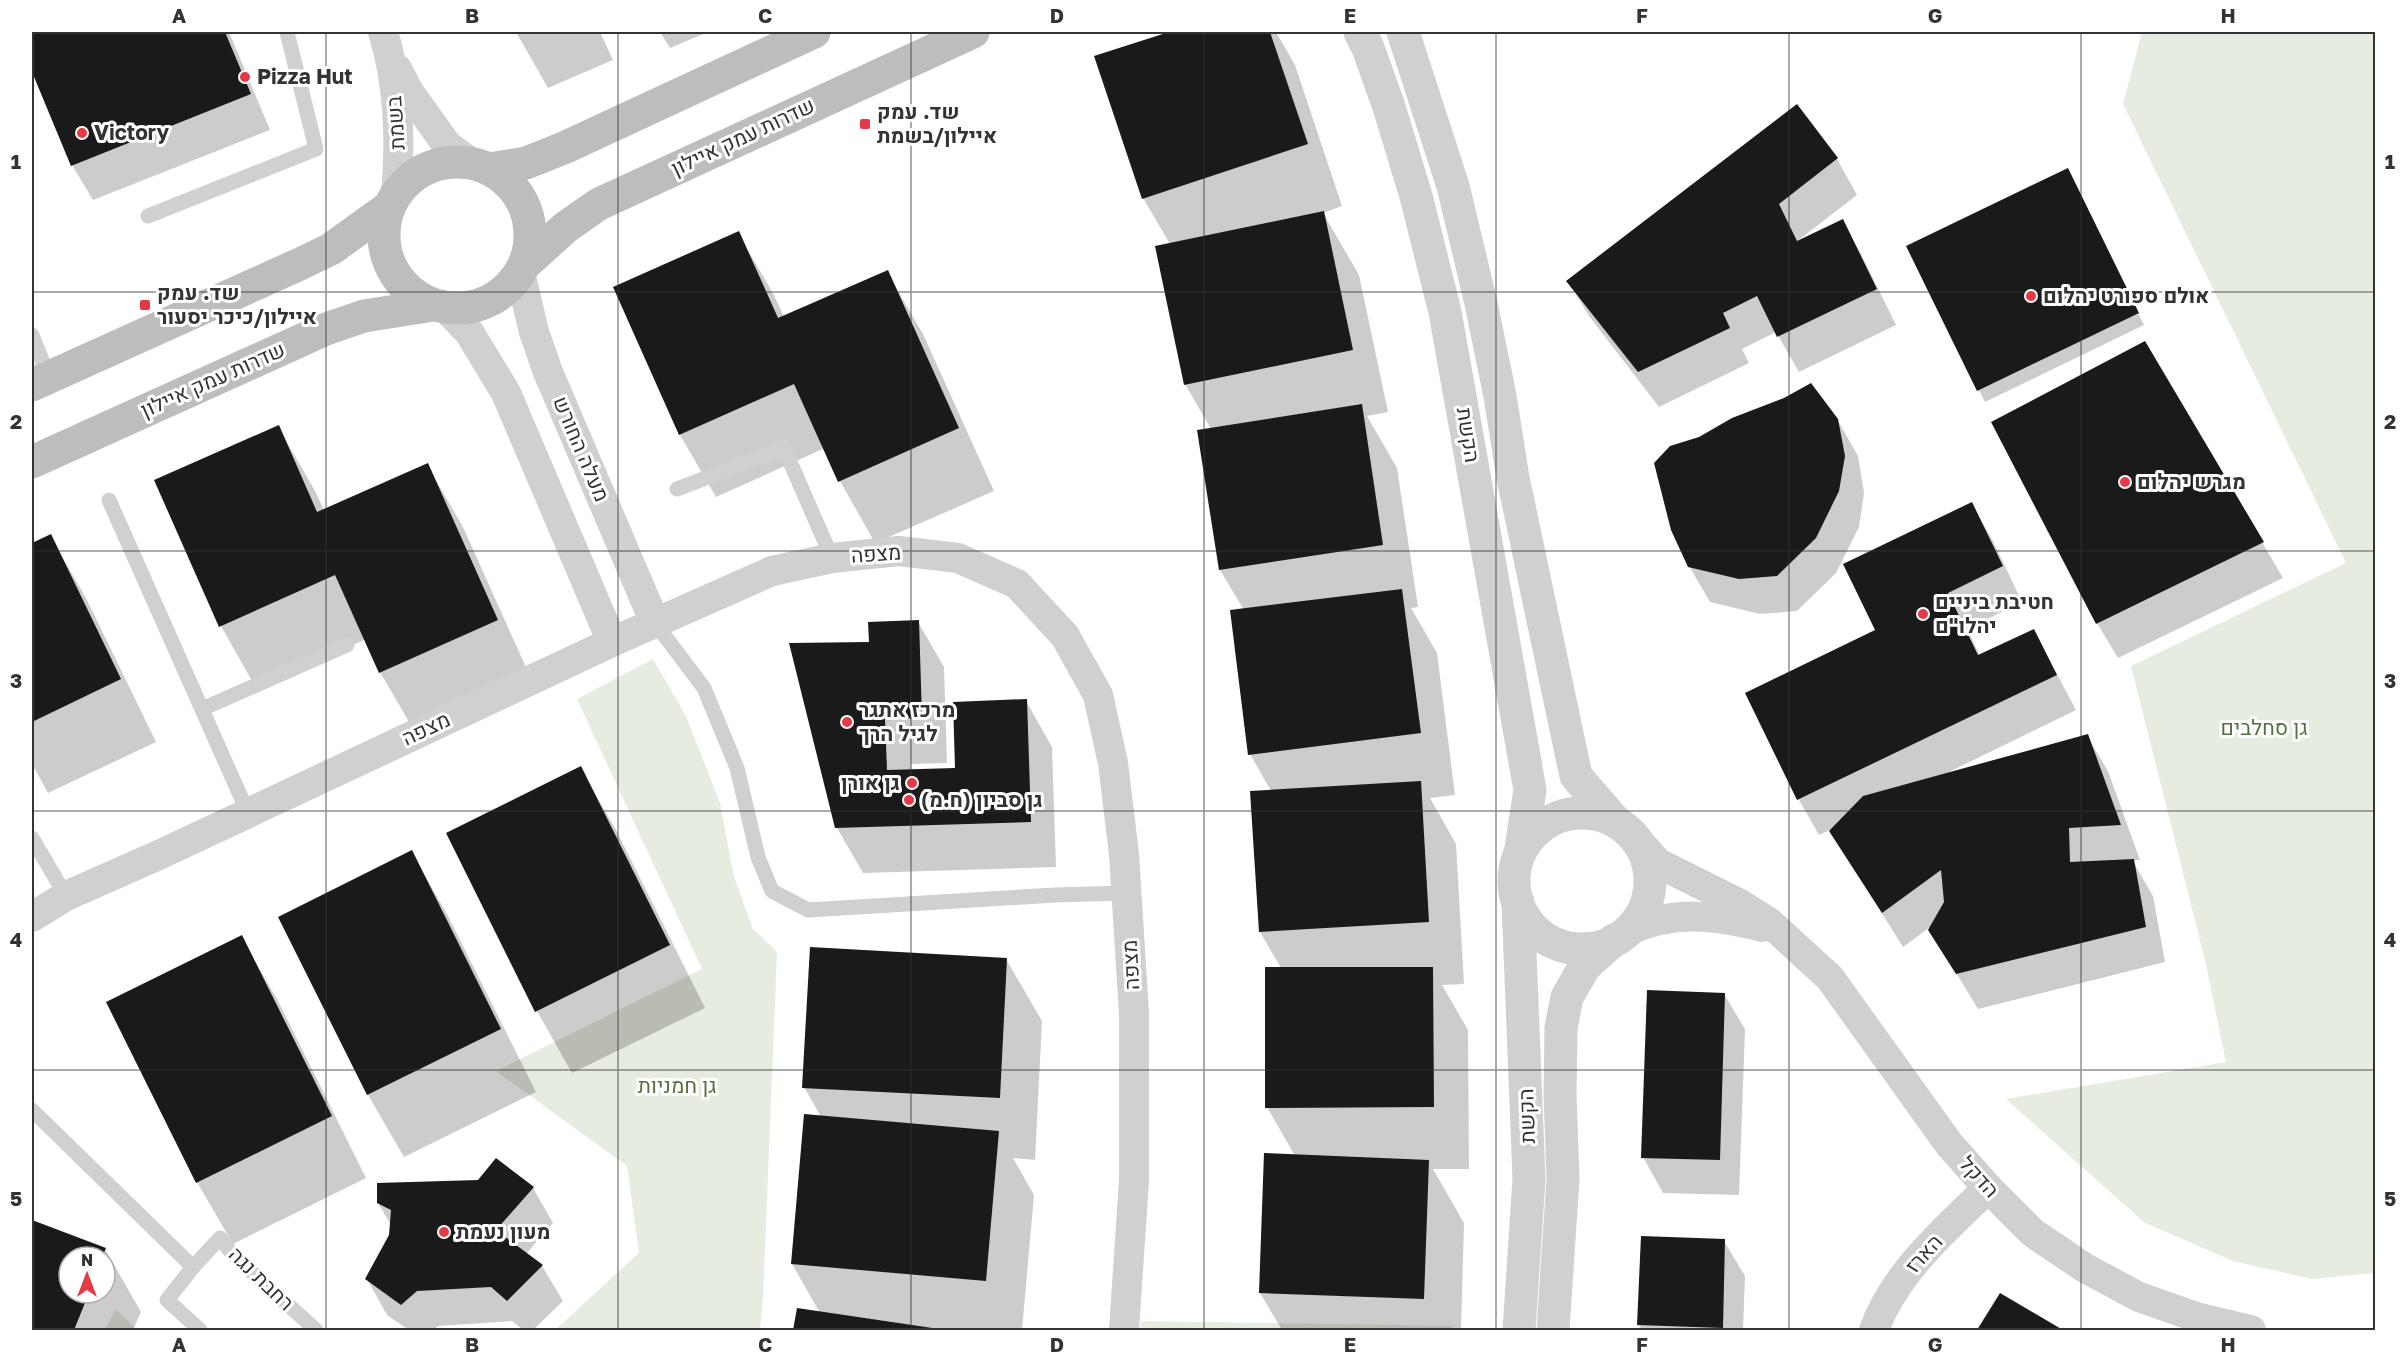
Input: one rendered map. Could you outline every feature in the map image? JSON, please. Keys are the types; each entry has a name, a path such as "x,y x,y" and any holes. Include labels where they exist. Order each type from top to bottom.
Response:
{"main road":[{"path":"480,166 526,163 566,147 814,32"},
{"name":"שדרות עמק איילון","path":"523,268 566,227 599,204 973,32"},
{"path":"459,161 480,166 506,180 522,200 530,224 531,239 523,268 511,285 490,301 459,309 440,306 411,293 394,274 386,258 382,233 392,201 401,186 422,170 434,164 459,161"},
{"path":"40,381 331,249 392,201"},
{"name":"שדרות עמק איילון","path":"32,462 326,329 364,316 440,306"}],"street":[{"name":"הקשת","path":"1360,32 1389,107 1416,196 1447,323 1530,790 1521,848"},
{"name":"הקשת","path":"1403,32 1453,186 1482,303 1500,396 1512,478 1576,776 1622,827"},
{"name":"בשמת","path":"386,42 409,92 428,120 447,145 480,166"},
{"name":"בשמת","path":"386,42 399,127 399,156 392,201"},
{"name":"מעלה החורש","path":"523,268 534,332 655,623"},
{"path":"440,306 469,332 506,393 612,642"},
{"name":"מצפה","path":"32,917 66,896 612,642 772,571 832,558 899,550 958,558 1017,584 1065,636 1098,695 1113,763 1127,893 1134,1014 1134,1180 1124,1330"},
{"path":"1571,813 1593,814 1622,827 1643,852 1650,872 1649,889 1642,914 1621,935 1608,944 1586,949 1562,946 1541,935 1525,919 1515,898 1514,874 1521,848 1533,833 1551,820 1571,813"},
{"name":"הדקל","path":"1622,827 1658,863 1740,904 1779,932 1830,978 1948,1143 1988,1188 2033,1233 2085,1268 2130,1292 2196,1317 2251,1330"},
{"name":"הקשת","path":"1518,902 1529,1179 1519,1330"},
{"name":"הדקל","path":"1621,935 1644,923 1687,915 1743,922 1779,932"},
{"name":"הקשת","path":"1553,1330 1563,1179 1560,1094 1561,1028 1567,997 1585,966 1621,935"},
{"name":"הארז","path":"1874,1330 1904,1275 1937,1238 1988,1188"}],"lane":[{"path":"148,216 316,149 286,32"},
{"path":"32,335 40,381"},
{"path":"677,489 784,448 832,558"},
{"path":"109,500 248,813"},
{"path":"655,623 704,688 737,768 758,857 772,891 808,910 1127,893"},
{"path":"202,709 347,645"},
{"path":"32,838 66,896"},
{"path":"32,1110 193,1267"},
{"name":"רחבת נגה","path":"200,1330 167,1300 220,1238 236,1257 316,1330"}],"green space":[{"name":"גן סחלבים","path":"2142,32 2375,32 2375,1273 2312,1279 2233,1261 2145,1223 2006,1099 2226,1062 2205,960 2131,666 2346,563 2123,104"},
{"name":"גן חמניות","path":"653,659 686,716 720,803 734,877 753,929 777,952 760,1330 555,1330 639,1253 627,1166 496,1071 702,969 577,699"},
{"path":"116,1310 138,1330 104,1330"},
{"path":"1141,1321 1453,1326 1453,1330 1140,1330"}],"building":[{"path":"32,32 225,32 251,94 71,166 32,72"},
{"path":"1169,32 1270,32 1308,144 1142,199 1094,56"},
{"path":"1797,104 1838,158 1779,204 1797,241 1843,219 1877,289 1777,337 1757,296 1723,313 1730,328 1638,372 1566,281"},
{"name":"אולם ספורט יהלום","path":"2068,168 2139,313 1977,391 1906,246"},
{"path":"1324,211 1353,350 1184,385 1155,246"},
{"path":"739,231 778,318 888,270 959,428 838,482 794,384 679,435 613,287"},
{"name":"מגרש יהלום","path":"2145,341 2264,542 2096,624 1991,422"},
{"path":"1811,383 1838,419 1845,456 1839,491 1816,538 1777,576 1739,579 1688,567 1671,530 1654,463 1670,446 1699,437 1732,418 1784,398"},
{"path":"1362,404 1383,545 1219,570 1197,430"},
{"path":"279,425 317,512 428,463 498,620 379,673 335,575 219,627 154,480"},
{"path":"1972,502 2003,566 1948,593 1978,655 2034,629 2057,675 1797,800 1745,693 1875,630 1843,564"},
{"path":"51,534 121,679 32,722 32,543"},
{"path":"1402,589 1421,733 1248,755 1230,610"},
{"name":"מרכז אתגר לגיל הרך","path":"919,620 922,718 885,719 887,770 955,768 953,702 1027,699 1031,822 835,828 789,643 869,642 868,622"},
{"path":"2088,734 2121,825 2069,828 2070,862 2134,859 2146,927 1956,974 1928,930 1944,902 1941,870 1882,913 1829,831 1863,796"},
{"path":"581,766 670,945 535,1012 446,833"},
{"path":"1421,781 1429,922 1259,932 1250,791"},
{"path":"412,850 501,1029 367,1095 278,917"},
{"path":"242,935 332,1116 196,1183 106,1002"},
{"path":"810,947 1007,958 1000,1098 802,1088"},
{"path":"1265,967 1433,967 1434,1107 1265,1108"},
{"path":"1647,990 1725,993 1720,1160 1641,1158"},
{"path":"804,1114 999,1131 986,1281 791,1264"},
{"path":"1264,1153 1429,1160 1424,1299 1259,1293"},
{"name":"מעון נעמת","path":"496,1158 534,1187 496,1230 543,1265 507,1301 491,1287 417,1291 401,1305 365,1279 389,1235 391,1210 377,1203 377,1183 478,1180"},
{"path":"32,1220 98,1245 57,1245 57,1305 84,1305 74,1330 32,1330"},
{"path":"1641,1236 1725,1239 1723,1328 1637,1325"},
{"path":"2000,1293 2063,1330 1977,1330"},
{"path":"797,1308 939,1329 939,1330 793,1330"}],"place":[{"name":"Pizza Hut","path":"245,77"},
{"name":"שד. עמק איילון/בשמת","path":"865,124"},
{"name":"Victory","path":"82,133"},
{"name":"אולם ספורט יהלום","path":"2031,296"},
{"name":"שד. עמק איילון/כיכר יסעור","path":"145,305"},
{"name":"מגרש יהלום","path":"2125,482"},
{"name":"חטיבת ביניים יהלו\"ם","path":"1923,614"},
{"name":"מרכז אתגר לגיל הרך","path":"847,722"},
{"name":"גן אורן","path":"912,783"},
{"name":"גן סביון (ח.מ)","path":"909,800"},
{"name":"מעון נעמת","path":"444,1232"}]}
